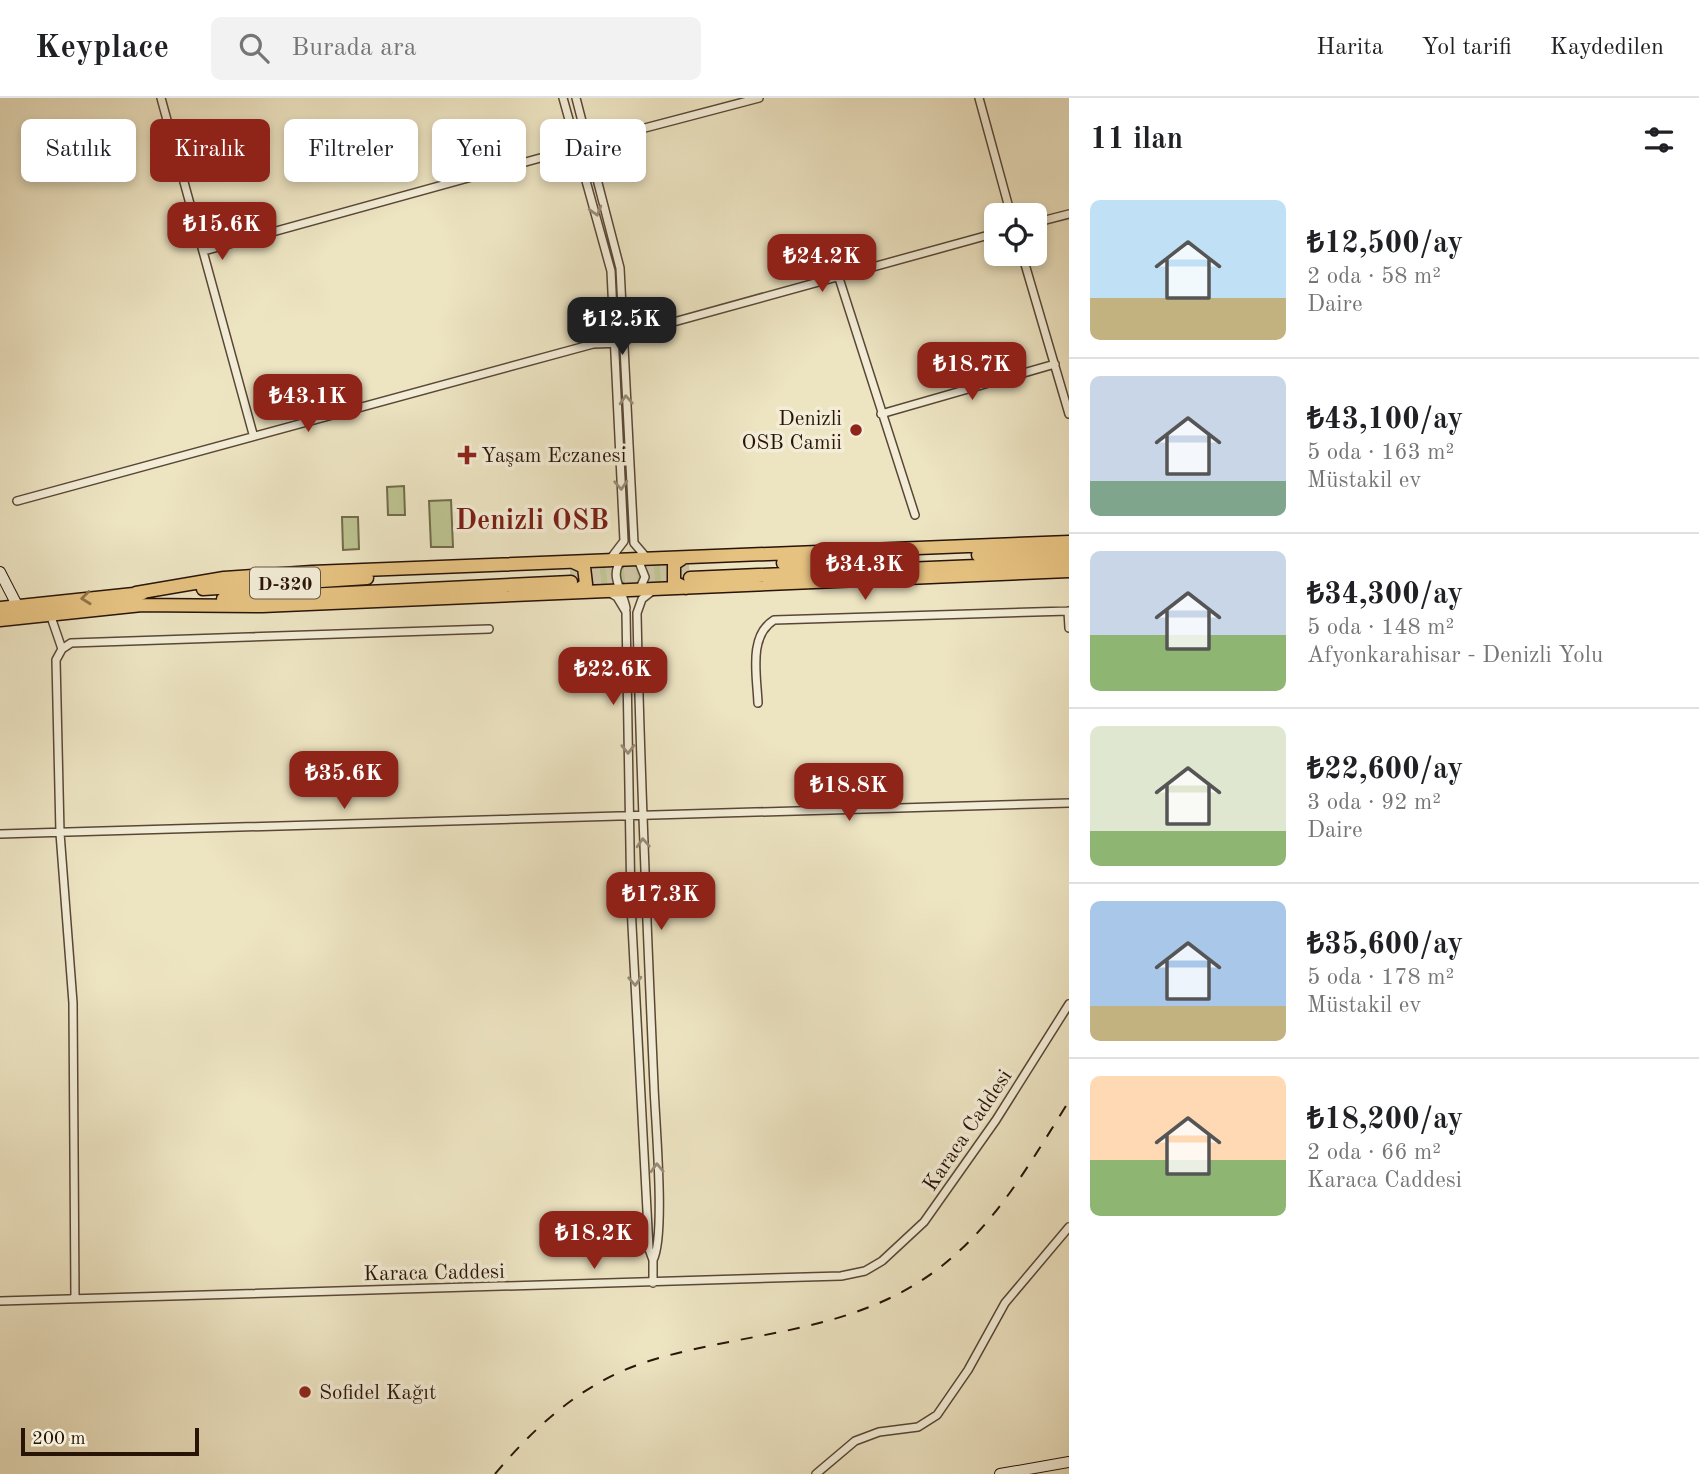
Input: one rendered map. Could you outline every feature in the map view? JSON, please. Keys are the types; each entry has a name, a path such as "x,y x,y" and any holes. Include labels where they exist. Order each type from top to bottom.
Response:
{"highway":[{"path":"572,577 607,591 655,589 687,573 1069,541"},
{"path":"687,573 1069,551"},
{"path":"136,599 224,578 572,577 616,560 643,559 687,573 1069,571"},
{"path":"687,573 1069,562"},
{"name":"D-320","path":"0,608 572,577"},
{"name":"D-320","path":"0,620 136,599"}],"street":[{"path":"160,98 254,434"},
{"path":"563,98 569,119"},
{"path":"576,98 582,119"},
{"path":"646,128 759,98"},
{"path":"979,98 1007,203"},
{"path":"204,251 540,158"},
{"path":"586,182 611,271 612,344 624,541 616,560"},
{"path":"598,182 620,268 634,543 643,559 645,577 639,590 637,612 641,816 658,1176 659,1240 653,1260 653,1283"},
{"path":"1047,220 1069,214"},
{"path":"17,501 214,448 254,434 593,344 622,343 641,331 984,236"},
{"path":"1026,266 1069,414"},
{"path":"838,275 915,515"},
{"path":"593,344 612,330 641,331"},
{"path":"881,414 1055,364"},
{"path":"624,541 616,560 615,571 623,591 626,612 629,815 649,1249 653,1260"},
{"path":"0,572 18,606"},
{"path":"637,612 642,599 655,589"},
{"path":"607,591 617,597 626,612"},
{"path":"758,703 757,637 764,626 774,620 1068,611 1069,628"},
{"path":"50,614 62,649"},
{"path":"75,1298 73,1003 60,833 56,660 62,649 71,643 489,629"},
{"path":"0,834 1069,803"},
{"name":"Karaca Caddesi","path":"0,1301 653,1283 841,1276 865,1271 882,1261 924,1222 1069,1004"},
{"path":"816,1474 855,1441 879,1432 918,1427 936,1415 968,1370 1006,1303 1069,1227"},
{"path":"1000,1474 1069,1462"}],"green space":[{"path":"404,486 405,515 388,515 387,487"},
{"path":"451,500 453,547 431,547 429,501"},
{"path":"342,517 358,517 359,549 343,550"},
{"path":"670,562 672,585 651,586 649,563"},
{"path":"608,564 609,587 587,589 586,565"},
{"path":"630,564 638,567 641,575 638,583 630,586 622,583 619,575 622,567"}],"tunnel":[{"path":"570,570 689,566"},
{"path":"571,582 690,578"}],"railway":[{"path":"495,1474 544,1422 582,1393 623,1371 678,1353 838,1318 870,1307 929,1276 977,1234 1016,1184 1069,1101"}],"place":[{"name":"Denizli OSB Camii","path":"856,430"},
{"name":"Yaşam Eczanesi","path":"467,455"},
{"name":"Sofidel Kağıt","path":"305,1392"}],"district":[{"name":"Denizli OSB","path":"532,519"}]}
